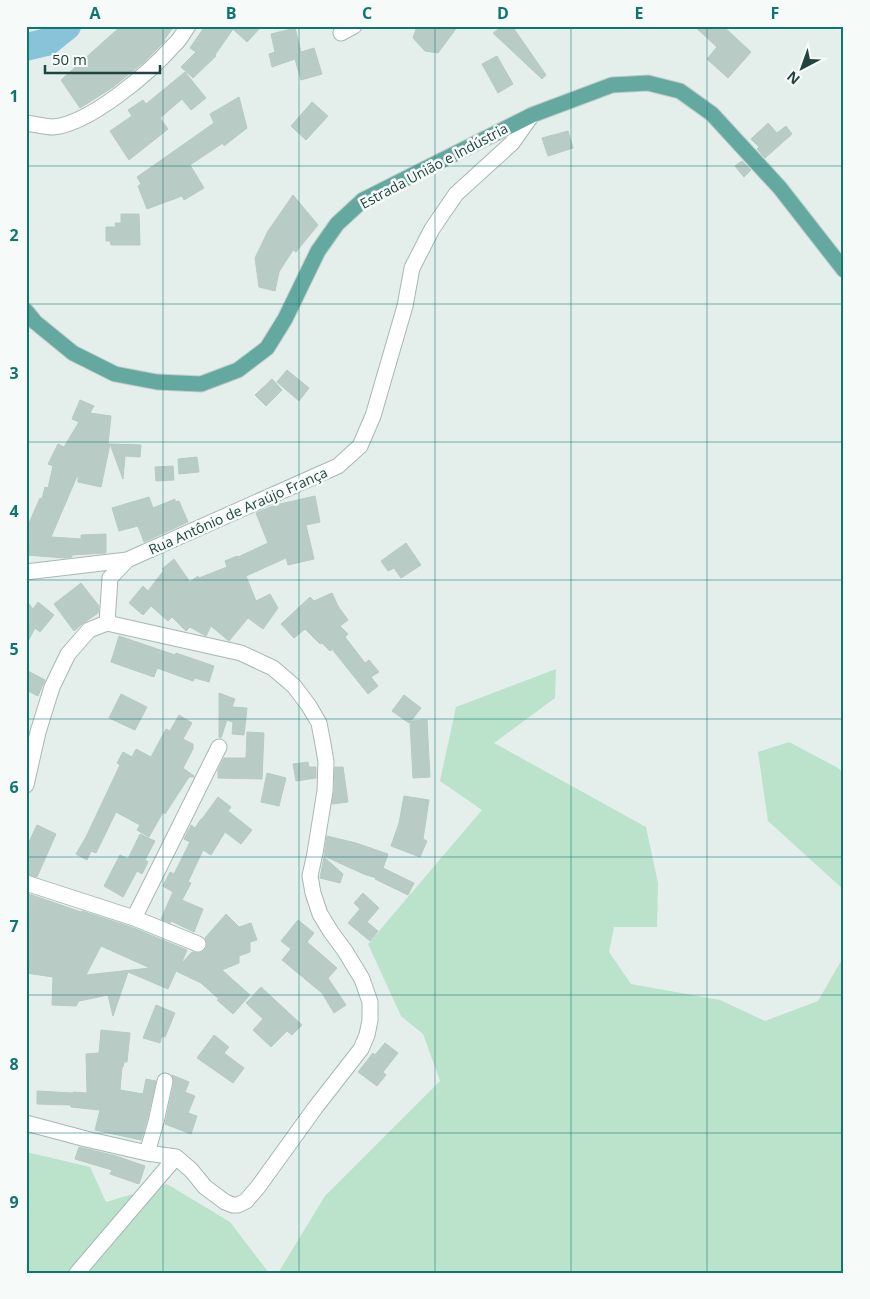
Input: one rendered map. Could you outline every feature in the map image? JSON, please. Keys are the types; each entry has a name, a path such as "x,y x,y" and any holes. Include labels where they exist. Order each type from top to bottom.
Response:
{"main road":[{"name":"Estrada União e Indústria","path":"26,310 35,322 73,353 115,374 157,382 201,384 238,370 267,348 286,319 318,251 338,224 363,200 532,115 612,85 648,83 680,91 712,114 785,195 844,270"}],"street":[{"path":"26,123 53,127 72,122 100,108 139,79 176,44 188,26"},
{"name":"Rua Antônio de Araújo França","path":"107,623 110,578 127,560 338,466 360,446 373,416 405,306 412,268 432,229 456,194 512,144 532,115"},
{"path":"26,572 127,560"},
{"path":"26,784 32,730 68,654 89,630 107,623 240,653 273,668 294,686 319,723 326,762 325,791 310,876 313,893 316,906 327,926 362,979 370,1002 370,1020 362,1049 315,1108 258,1187 246,1201 238,1205 225,1202 205,1187 191,1170 176,1157 147,1153 26,1123"},
{"path":"134,918 219,747"},
{"path":"26,883 134,918 198,944"},
{"path":"147,1153 165,1081"},
{"path":"77,1273 176,1157"}],"green space":[{"path":"556,669 555,698 494,743 646,827 658,883 657,927 614,927 609,952 631,984 720,1000 765,1021 818,1001 844,956 844,1273 278,1273 325,1196 440,1081 423,1034 401,1016 368,944 482,810 440,781 456,707"},
{"path":"789,742 844,773 844,890 768,821 758,752"},
{"path":"26,1152 90,1167 106,1202 167,1184 230,1222 269,1273 26,1273"}],"building":[{"path":"121,26 174,26 165,41 144,62 113,87 80,108 61,80"},
{"path":"205,26 262,26 247,42 233,29 216,56 193,78 181,67 196,52 190,48"},
{"path":"417,26 458,26 438,53 425,51 413,38"},
{"path":"503,26 512,26 546,75 542,79 493,33"},
{"path":"694,26 723,26 751,52 728,78 707,59 717,47"},
{"path":"295,28 301,52 314,48 322,74 301,80 295,59 272,67 269,54 275,52 271,34"},
{"path":"497,56 513,84 498,93 482,64"},
{"path":"185,72 206,98 191,110 182,99 160,118 168,129 129,160 110,131 132,116 128,110 143,100 146,104"},
{"path":"239,97 247,128 224,146 223,143 190,165 204,188 184,200 182,196 147,209 138,186 141,184 137,177 214,123 210,114"},
{"path":"312,102 328,116 306,140 291,126"},
{"path":"768,123 777,133 786,126 792,134 765,158 757,149 759,147 751,139"},
{"path":"568,131 573,148 548,156 542,138"},
{"path":"742,161 751,170 744,177 735,166"},
{"path":"293,195 318,225 296,252 293,250 279,272 275,291 259,287 255,258 268,231"},
{"path":"121,214 139,214 140,245 111,245 110,241 106,241 106,227 116,227 115,223 121,223"},
{"path":"287,370 309,388 299,401 277,382"},
{"path":"272,379 282,390 266,406 255,395"},
{"path":"80,400 94,406 90,413 111,416 108,444 110,444 101,487 78,482 78,474 51,537 81,539 81,535 106,534 106,553 72,555 72,557 65,558 26,555 26,530 40,498 42,499 45,487 48,488 53,466 48,464 58,444 64,447 79,422 72,419"},
{"path":"110,444 141,445 140,457 125,456 123,479"},
{"path":"197,457 199,472 179,474 178,459"},
{"path":"173,466 174,480 156,481 155,467"},
{"path":"315,496 320,522 306,525 314,559 288,565 286,558 246,576 256,601 270,594 278,608 263,629 248,618 229,641 211,626 206,636 190,627 186,631 172,617 168,621 151,606 143,615 129,603 143,586 148,591 164,570 162,569 174,559 190,582 198,576 199,578 227,567 225,561 268,543 256,513 280,503"},
{"path":"149,497 153,508 175,499 175,502 179,501 188,522 144,542 138,526 119,531 112,508"},
{"path":"406,543 421,565 401,578 394,568 388,571 381,561"},
{"path":"81,583 99,606 98,613 74,631 54,604"},
{"path":"332,593 348,620 340,626 348,634 345,637 365,663 369,660 379,672 371,677 378,686 368,694 332,649 330,651 322,643 320,644 305,629 294,638 281,624 310,597 314,601"},
{"path":"26,600 33,609 38,602 54,615 40,632 35,628 26,645"},
{"path":"119,636 214,666 209,682 195,678 193,681 157,668 154,677 111,662"},
{"path":"26,670 45,680 38,696 26,690"},
{"path":"219,693 235,699 232,707 247,708 244,735 232,734 233,722 227,720 221,738 219,737"},
{"path":"121,694 147,707 135,730 109,718"},
{"path":"404,695 421,708 411,721 427,720 430,777 413,778 410,722 392,711"},
{"path":"179,715 192,723 183,739 193,744 193,749 183,768 194,777 189,777 165,814 163,812 149,837 137,830 140,825 116,812 96,853 91,851 87,860 76,854 120,765 117,763 123,752 132,757 136,749 151,757 166,729 170,731"},
{"path":"247,732 264,733 262,779 218,778 218,770 224,758 246,758"},
{"path":"308,762 309,767 316,767 316,778 296,781 293,764"},
{"path":"335,767 343,767 348,802 332,804"},
{"path":"267,773 286,778 279,806 261,802"},
{"path":"404,796 429,800 423,839 427,841 420,857 391,846 399,823"},
{"path":"218,797 231,807 228,811 252,830 241,844 225,832 211,855 203,850 188,882 191,883 182,900 203,909 194,932 171,921 170,923 161,919 173,892 163,886 170,872 174,874 190,842 184,839 191,825 195,828"},
{"path":"37,825 56,834 37,877 26,874 26,841 29,842"},
{"path":"140,834 155,841 145,860 148,862 142,874 137,871 123,897 104,886 120,855 128,859"},
{"path":"327,836 388,854 383,868 414,883 408,895 375,879 377,878 324,856"},
{"path":"324,857 343,874 340,883 320,878"},
{"path":"26,893 131,927 187,950 181,964 192,952 199,953 204,951 207,943 205,938 226,914 239,927 251,923 257,940 250,942 250,952 239,956 239,963 222,970 250,995 233,1014 201,983 176,971 168,989 128,972 113,1016 108,995 79,1001 76,1006 52,1005 53,977 26,973","holes":["101,946 150,968 86,975"]},
{"path":"363,893 379,908 367,922 378,931 370,941 348,923 360,909 354,903"},
{"path":"298,920 314,933 307,942 337,968 328,978 346,1005 334,1013 322,993 282,960 291,949 281,941"},
{"path":"261,987 302,1025 292,1035 287,1031 271,1047 253,1030 263,1019 246,1003"},
{"path":"156,1005 175,1013 165,1037 162,1036 160,1043 143,1038"},
{"path":"101,1030 130,1033 127,1062 124,1062 122,1067 120,1090 143,1094 146,1079 156,1081 141,1140 95,1130 100,1110 71,1107 71,1105 37,1104 37,1091 87,1093 86,1054 99,1053"},
{"path":"214,1035 229,1047 224,1053 244,1068 233,1083 197,1058"},
{"path":"385,1043 398,1053 383,1072 386,1075 377,1086 358,1072 373,1053 375,1055"},
{"path":"172,1075 189,1082 185,1092 195,1096 188,1113 197,1116 191,1134 165,1124 174,1083"},
{"path":"79,1147 116,1156 145,1166 139,1184 110,1174 112,1170 75,1159"}],"waterway":[{"path":"26,47 47,42 67,26"}]}
